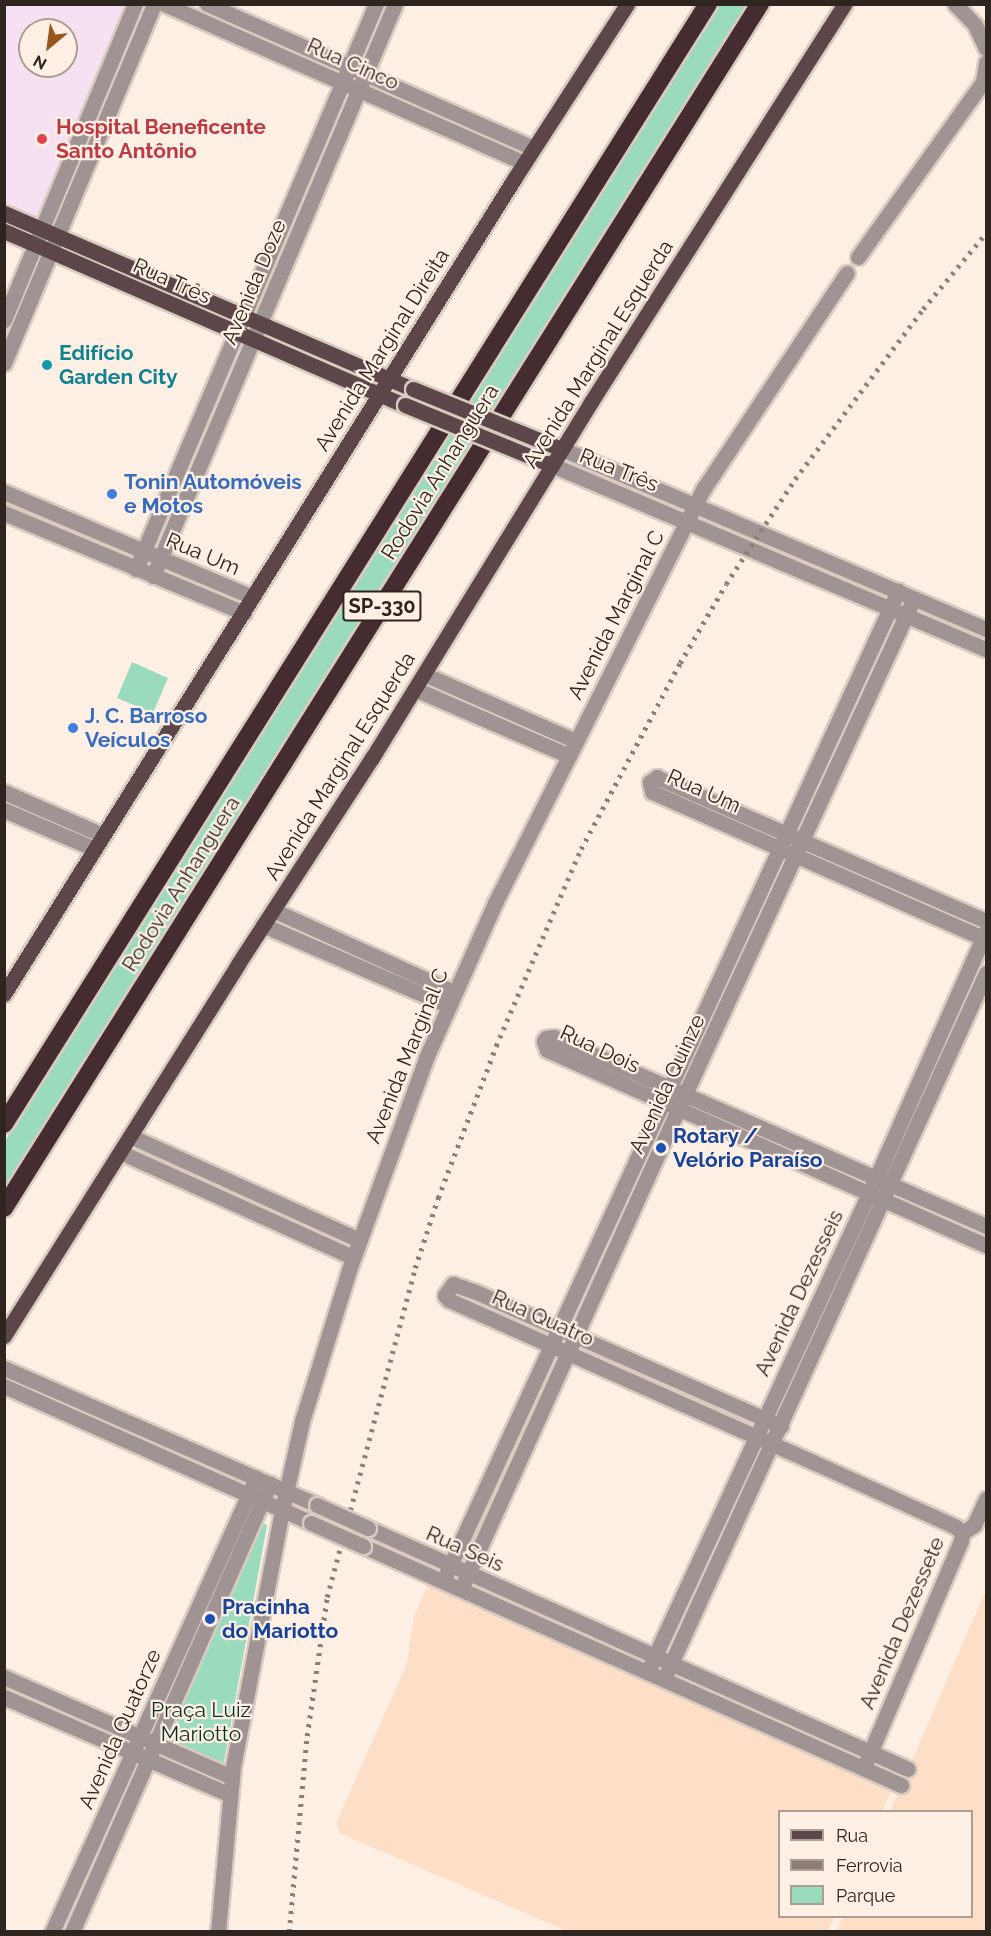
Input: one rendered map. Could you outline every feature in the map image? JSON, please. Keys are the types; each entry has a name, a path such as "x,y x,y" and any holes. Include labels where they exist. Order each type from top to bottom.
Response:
{"highway":[{"name":"Rodovia Anhanguera","path":"4,1124 708,4"},
{"name":"Rodovia Anhanguera","path":"4,1208 760,4"}],"main road":[{"name":"Avenida Marginal Direita","path":"4,994 524,163 627,4"},
{"name":"Avenida Marginal Esquerda","path":"4,1336 845,4"},
{"name":"Rua Três","path":"4,213 389,379 562,449"},
{"name":"Rua Três","path":"4,231 379,395 552,465"}],"street":[{"path":"4,320 135,4"},
{"path":"4,363 154,4"},
{"name":"Rua Cinco","path":"164,4 524,163"},
{"name":"Rua Cinco","path":"207,4 534,148"},
{"name":"Avenida Doze","path":"136,569 376,4"},
{"name":"Avenida Doze","path":"153,576 395,4"},
{"path":"955,4 975,26 987,49"},
{"path":"858,257 983,82 987,62"},
{"path":"450,130 457,114"},
{"path":"292,206 307,212"},
{"name":"Avenida Marginal C","path":"218,1932 232,1778 282,1510 302,1421 353,1257 422,1068 495,903 695,505 847,273"},
{"name":"Rua Três","path":"562,449 987,629"},
{"name":"Rua Três","path":"552,465 987,649"},
{"name":"Rua Um","path":"4,492 253,597"},
{"name":"Rua Um","path":"4,513 244,613"},
{"name":"Avenida Quinze","path":"443,1581 553,1346 666,1094 898,591"},
{"name":"Avenida Quinze","path":"461,1589 567,1352 914,598"},
{"path":"424,674 576,741"},
{"path":"415,688 569,756"},
{"name":"Rua Um","path":"985,936 652,792 650,782 657,777 987,921"},
{"path":"4,792 103,835"},
{"path":"4,810 95,849"},
{"path":"273,910 452,999"},
{"path":"263,925 452,999"},
{"name":"Avenida Dezesseis","path":"648,1671 985,936"},
{"name":"Avenida Dezesseis","path":"664,1679 892,1185 987,973"},
{"name":"Rua Dois","path":"666,1094 554,1037 543,1041 547,1050 666,1094 876,1178 987,1226"},
{"name":"Rua Dois","path":"682,1101 869,1193 987,1245"},
{"path":"130,1136 360,1240"},
{"path":"120,1152 353,1257"},
{"name":"Rua Quatro","path":"781,1426 473,1291 453,1284 446,1295 449,1300 772,1443 956,1527 962,1533"},
{"path":"466,1307 473,1291"},
{"name":"Rua Seis","path":"4,1368 908,1769"},
{"name":"Rua Seis","path":"4,1386 901,1785"},
{"name":"Avenida Quatorze","path":"52,1932 139,1737 263,1481"},
{"name":"Avenida Quatorze","path":"72,1932 149,1760 255,1498"},
{"name":"Avenida Dezessete","path":"856,1765 870,1752 961,1541 962,1533 974,1525 987,1499"},
{"path":"4,1677 232,1778"},
{"path":"4,1697 230,1795"},
{"path":"855,1746 856,1765"}],"shaded area":[{"name":"Hospital Beneficente Santo Antônio","path":"5,5 134,5 43,230 5,213"},
{"path":"431,1577 895,1783 882,1810 778,1810 778,1918 834,1918 828,1931 567,1931 339,1833 337,1821 406,1666 414,1617"},
{"path":"986,1590 986,1931 836,1932 843,1918 973,1918 973,1810 890,1810"}],"green space":[{"path":"718,5 750,5 5,1192 5,1141"},
{"path":"132,662 168,678 153,713 117,698"},
{"name":"Praça Luiz Mariotto","path":"261,1522 267,1525 223,1767 161,1740"}],"railway":[{"path":"289,1932 307,1736 327,1597 415,1268 438,1198 496,1046 581,849 680,663 726,584 795,479 923,309 986,233"}],"place":[{"name":"Hospital Beneficente Santo Antônio","path":"42,139"},
{"name":"Edifício Garden City","path":"47,365"},
{"name":"Tonin Automóveis e Motos","path":"112,494"},
{"name":"J. C. Barroso Veículos","path":"73,728"},
{"name":"Rotary / Velório Paraíso","path":"661,1148"},
{"name":"Pracinha do Mariotto","path":"210,1619"}]}
